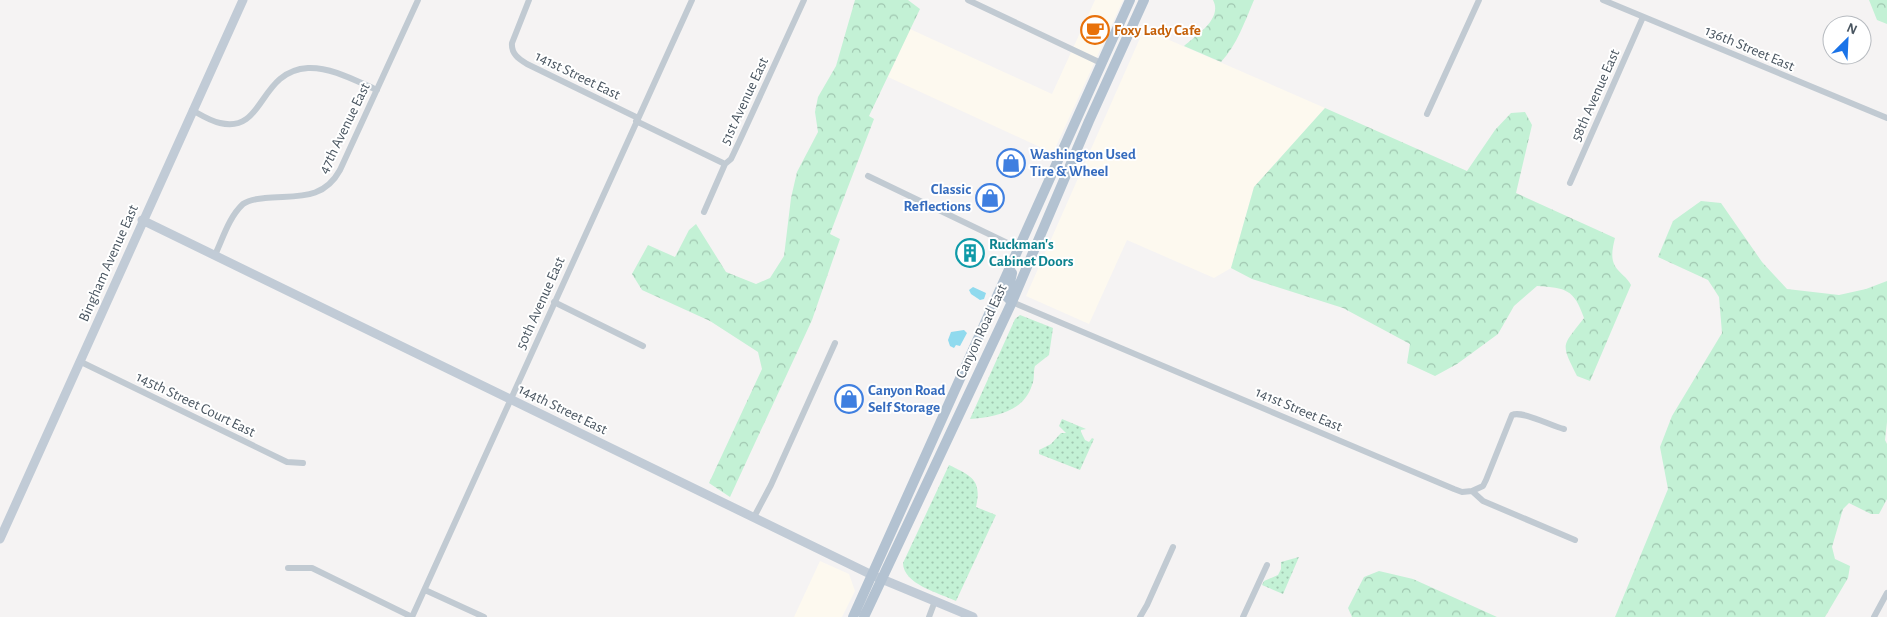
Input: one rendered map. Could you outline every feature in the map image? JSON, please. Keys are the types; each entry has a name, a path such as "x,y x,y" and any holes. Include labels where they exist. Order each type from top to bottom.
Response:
{"main road":[{"name":"Canyon Road East","path":"864,617 877,578 1018,248 1130,0"},
{"name":"Canyon Road East","path":"853,617 877,578 1012,302 1089,121 1144,0"},
{"path":"1089,121 1105,71 1101,63"},
{"path":"1012,302 1007,297 1007,293 1018,248"}],"street":[{"name":"Bingham Avenue East","path":"0,539 142,220 243,0"},
{"name":"47th Avenue East","path":"215,255 234,216 245,203 254,199 312,194 326,189 333,183 418,0"},
{"name":"141st Street East","path":"529,0 515,34 512,49 516,56 527,64 725,164"},
{"name":"50th Avenue East","path":"412,617 692,0"},
{"name":"51st Avenue East","path":"704,212 725,164 731,159 740,140 804,0"},
{"path":"968,0 1101,63"},
{"path":"1427,114 1479,0"},
{"name":"136th Street East","path":"1603,0 1887,118"},
{"name":"58th Avenue East","path":"1570,183 1643,17"},
{"path":"192,110 222,124 240,122 251,116 259,107 267,92 280,78 288,73 305,68 324,69 377,90"},
{"path":"868,176 1018,248"},
{"name":"144th Street East","path":"142,220 877,578 973,617"},
{"path":"554,302 643,346"},
{"name":"141st Street East","path":"1012,302 1454,489 1462,492 1472,491 1483,501 1575,540"},
{"path":"754,517 835,343"},
{"name":"145th Street Court East","path":"80,361 287,462 303,464"},
{"path":"1472,491 1483,486 1512,415 1521,414 1564,429"},
{"path":"1140,617 1173,546"},
{"path":"1243,617 1267,565"},
{"path":"288,568 312,568 412,617"},
{"path":"425,590 484,617"},
{"path":"1874,617 1887,593"},
{"path":"929,617 935,601"}],"shaded area":[{"path":"1095,0 1123,0 1053,153 888,77 910,29 1052,94"},
{"path":"1144,29 1325,108 1254,187 1231,268 1214,278 1127,240 1089,324 1026,296"},
{"path":"820,561 849,574 855,591 842,617 794,617"}],"green space":[{"path":"855,0 908,0 920,9 869,116 874,119 830,234 840,239 812,320 730,497 709,483 762,369 758,352 710,321 642,290 632,274 648,245 675,257 689,230 696,224 726,272 756,284 770,278 784,256 791,198 797,172 818,132 815,112 818,97 836,66"},
{"path":"1213,0 1254,0 1236,40 1221,62 1184,46 1201,32 1211,20 1215,7"},
{"path":"1869,0 1887,0 1887,24 1877,20"},
{"path":"1325,108 1467,171 1495,130 1511,113 1525,112 1532,125 1516,193 1615,238 1612,252 1613,263 1631,285 1590,381 1577,376 1568,357 1566,345 1568,340 1584,318 1577,301 1562,289 1537,286 1514,306 1498,334 1457,364 1435,376 1407,363 1410,344 1343,308 1252,279 1231,268 1254,187"},
{"path":"1701,201 1721,203 1762,262 1787,289 1839,295 1866,289 1887,281 1887,422 1885,440 1887,444 1887,499 1879,514 1871,514 1849,503 1843,509 1832,547 1835,559 1850,566 1848,578 1825,617 1615,617 1668,489 1660,447 1672,416 1722,333 1719,297 1708,280 1658,257 1673,221"},
{"path":"1020,315 1053,328 1049,355 1035,366 1033,383 1028,394 1015,407 989,417 970,419 1015,319"},
{"path":"1062,419 1086,429 1081,430 1085,440 1089,442 1092,438 1094,439 1080,470 1039,454 1039,450 1051,444 1061,433 1066,433 1059,426"},
{"path":"949,465 964,472 973,480 978,491 976,507 996,515 956,601 915,582 909,577 903,563"},
{"path":"1299,557 1283,594 1262,585 1264,581 1278,575 1281,569 1281,562"},
{"path":"1379,571 1413,579 1497,617 1352,617 1348,608 1364,577"}],"water":[{"path":"973,287 986,293 984,299 980,300 971,294 969,290"},
{"path":"964,330 967,333 960,346 956,345 954,348 950,346 948,340 951,332"}],"place":[{"name":"Foxy Lady Cafe","path":"1095,30"},
{"name":"Washington Used Tire & Wheel","path":"1011,163"},
{"name":"Classic Reflections","path":"990,198"},
{"name":"Ruckman's Cabinet Doors","path":"970,253"},
{"name":"Canyon Road Self Storage","path":"849,399"}]}
